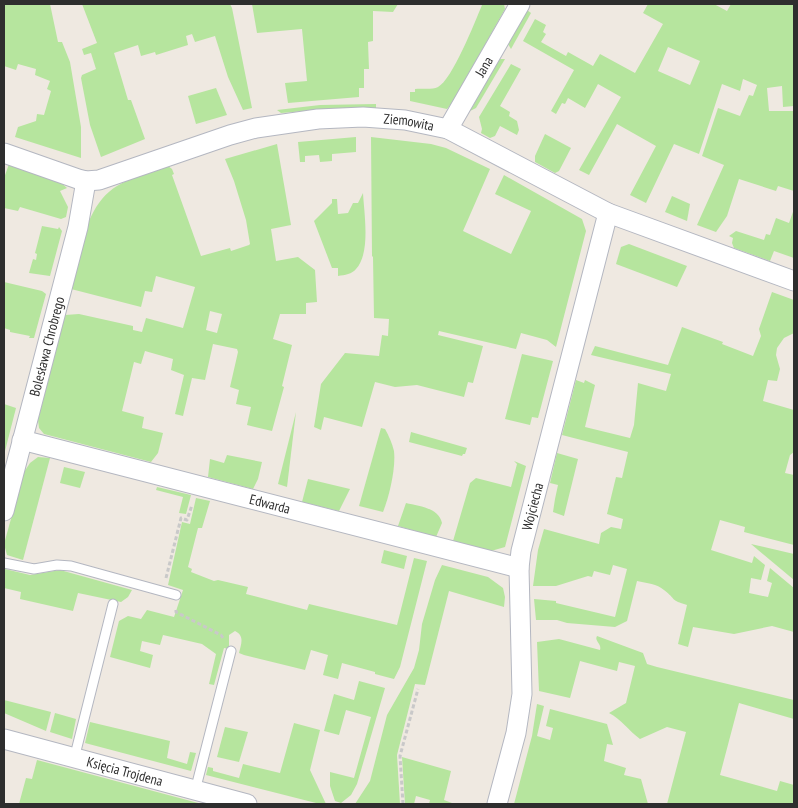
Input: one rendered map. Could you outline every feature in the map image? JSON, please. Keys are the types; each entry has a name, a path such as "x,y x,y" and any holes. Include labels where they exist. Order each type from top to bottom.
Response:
{"street":[{"name":"Jana","path":"448,129 520,4"},
{"name":"Ziemowita","path":"4,153 86,181 111,177 230,135 284,123 365,117 405,120 448,129 608,213 794,281"},
{"name":"Bolesława Chrobrego","path":"4,511 80,219 86,181"},
{"name":"Wojciecha","path":"497,804 516,733 522,694 519,568 530,515 608,213"},
{"name":"Edwarda","path":"22,440 519,568"},
{"name":"Księcia Trojdena","path":"4,739 246,804"}],"lane":[{"path":"4,563 34,569 57,565 71,566 176,595"},
{"path":"74,759 113,604"},
{"path":"195,791 231,650"}],"path":[{"path":"163,592 181,518 187,520 198,485"},
{"path":"176,595 176,612 222,635 225,646 231,650"},
{"path":"403,804 400,756 418,689"}],"green space":[{"path":"4,4 50,4 58,42 62,42 70,62 81,127 81,158 15,137 18,127 36,121 37,114 44,115 51,91 47,89 50,81 35,75 36,69 18,64 16,70 4,66"},
{"path":"82,4 230,4 252,108 243,110 228,77 215,36 195,42 192,34 186,36 188,45 156,55 155,52 141,56 138,45 114,53 128,100 131,100 145,139 101,157 90,125 81,78 82,75 96,69 91,53 84,55 82,49 97,43"},
{"path":"252,4 398,4 393,12 373,11 373,41 368,42 369,69 364,69 364,88 359,88 359,97 288,103 285,83 307,81 302,29 257,33"},
{"path":"480,4 504,4 505,9 454,100 447,109 410,101 410,92 415,92 415,89 438,87 450,74 469,37 482,5"},
{"path":"648,4 714,4 727,11 731,4 794,4 794,106 783,107 782,86 767,88 769,111 794,111 794,191 778,186 776,191 739,179 727,216 716,232 697,225 724,165 702,156 718,108 740,116 749,95 753,96 757,85 743,79 740,91 722,84 699,154 674,144 646,203 630,195 656,146 617,124 589,175 579,170 621,97 598,84 585,108 568,98 565,104 562,103 556,114 551,111 574,70 523,41 535,19 546,25 543,32 546,34 541,42 566,56 568,52 593,66 600,54 635,73 663,24 643,13","holes":["668,47 700,61 690,85 658,71"]},
{"path":"527,10 531,13 511,49 508,44"},
{"path":"499,59 505,59 476,108 470,111"},
{"path":"511,64 521,69 500,106 510,112 509,116 517,121 519,130 517,135 500,126 495,136 490,138 481,133 479,117"},
{"path":"216,88 227,115 196,124 188,96"},
{"path":"376,104 376,108 281,113 277,110 320,105"},
{"path":"545,134 571,148 559,171 555,173 535,162 535,156"},
{"path":"356,137 356,152 332,154 332,161 320,162 319,155 305,156 305,162 300,162 298,142"},
{"path":"371,137 431,144 446,148 490,169 463,231 511,254 531,211 495,194 504,175 582,219 586,231 556,347 547,340 521,333 516,349 439,331 438,335 483,346 473,383 468,382 464,397 417,385 395,387 375,382 362,427 324,417 321,430 314,427 321,384 345,353 379,356 382,335 388,336 389,319 374,318"},
{"path":"277,144 291,225 271,229 276,261 298,257 315,270 317,302 306,303 306,314 280,314 273,339 292,345 282,386 284,387 272,431 247,425 251,407 236,404 239,390 230,387 238,352 237,349 213,344 205,380 192,378 183,416 175,414 184,375 171,370 173,359 145,351 141,364 134,362 122,411 144,417 142,428 163,433 158,453 151,462 44,434 39,428 38,420 65,315 79,314 133,326 133,330 142,332 146,318 183,328 195,287 156,276 152,292 145,291 141,307 71,289 85,232 97,206 117,186 135,177 168,166 174,174 172,175 201,256 230,248 231,251 249,245 246,220 225,159","holes":["210,311 222,314 217,333 206,330"]},
{"path":"9,164 58,180 67,188 60,191 68,207 66,217 61,219 20,207 18,211 4,208 4,178"},
{"path":"363,193 366,233 364,253 361,262 354,271 338,276 338,268 332,268 314,221 332,203 332,199 337,199 338,214 348,213 353,203 358,203"},
{"path":"672,196 690,204 687,221 665,212"},
{"path":"794,209 794,258 774,251 770,261 734,248 733,238 729,236 736,231 764,240 766,234 770,235 776,218 789,223"},
{"path":"42,226 58,229 59,227 62,231 50,276 29,273 33,259 36,260 37,254 35,253"},
{"path":"629,244 687,266 677,287 616,264 621,247"},
{"path":"4,282 42,291 46,294 34,338 10,332 10,330 4,328"},
{"path":"772,292 794,300 794,333 784,338 777,348 776,355 780,369 777,381 768,380 763,401 794,410 794,452 790,455 785,473 794,475 794,545 744,532 745,527 720,520 711,550 752,563 754,556 765,565 761,580 751,578 749,593 768,597 772,583 767,581 770,568 794,588 794,632 772,626 734,634 693,627 688,647 678,644 687,605 676,601 658,586 637,581 627,621 615,627 567,623 557,620 536,620 534,599 556,601 556,603 615,617 627,569 613,565 610,575 594,571 592,577 588,576 556,586 533,586 538,550 544,529 599,544 601,533 611,527 621,529 623,519 607,514 616,477 622,478 628,452 562,435 576,380 584,383 585,380 595,385 585,427 630,438 634,425 638,383 666,391 671,374 591,355 595,346 668,365 682,327 723,342 722,344 753,356 761,336 759,329"},
{"path":"522,354 553,361 538,418 532,417 530,425 505,419"},
{"path":"4,404 16,408 4,455"},
{"path":"296,412 287,487 278,484"},
{"path":"381,428 385,429 394,451 392,483 383,512 359,506"},
{"path":"411,432 467,448 465,454 462,456 409,442"},
{"path":"557,453 578,459 564,516 553,512 558,485 550,483"},
{"path":"227,455 262,462 258,479 253,489 208,477 210,459 224,463"},
{"path":"38,457 50,458 23,560 7,555 4,544 24,472 30,463"},
{"path":"514,461 526,466 505,547 491,551 453,541 470,483 476,478 511,487 517,464"},
{"path":"64,467 85,472 80,488 60,483"},
{"path":"308,479 350,489 339,511 302,502"},
{"path":"157,487 191,495 186,514 179,513 183,497 156,490"},
{"path":"196,498 210,501 202,528 198,528 188,567 192,569 191,572 214,581 218,580 248,587 246,594 307,610 309,604 397,625 414,558 427,561 400,667 394,679 342,663 338,679 323,675 328,655 311,650 305,670 244,655 239,653 241,638 235,631 229,635 229,649 224,648 214,685 209,684 216,654 202,644 163,635 160,645 142,641 140,651 153,655 150,668 110,657 119,621 128,616 141,619 147,610 174,617 183,590 168,585 182,522 190,524"},
{"path":"406,503 428,508 437,514 442,523 436,537 398,526"},
{"path":"751,544 794,554 794,580"},
{"path":"384,550 407,556 404,569 381,563"},
{"path":"442,565 488,577 503,588 505,597 504,607 449,591 425,685 415,684 397,755 400,804 355,804 370,781 387,715 414,668 419,650 422,624 435,580"},
{"path":"5,569 30,575 60,570 132,590 128,597 121,602 78,593 73,611 20,599 21,592 4,588"},
{"path":"597,636 643,653 647,664 794,700 794,719 739,703 720,775 777,791 780,781 794,785 794,804 667,804 686,732 667,727 640,739 609,713 626,703 635,666 619,662 617,671 580,661 570,698 539,691 537,642 559,639 600,650 596,639"},
{"path":"359,681 385,688 357,784 351,795 341,803 335,801 330,786 330,772 354,778 371,717 346,710 339,735 324,731 334,694 354,700"},
{"path":"4,700 51,712 46,731 4,713"},
{"path":"537,704 544,706 537,736 550,740 553,728 546,726 550,709 607,724 613,745 607,744 604,761 626,768 624,775 641,779 648,804 514,804 532,736"},
{"path":"55,713 76,719 72,739 50,732"},
{"path":"90,722 170,741 167,758 187,764 190,752 196,753 191,771 85,743"},
{"path":"294,723 320,730 310,770 326,804 206,775 208,767 213,768 213,771 239,778 243,764 280,773"},
{"path":"225,727 248,732 239,762 217,757"},
{"path":"402,757 451,771 444,800 452,804 429,804 430,800 416,796 414,804 405,804"},
{"path":"37,760 202,804 19,804 26,778 32,779"}]}
